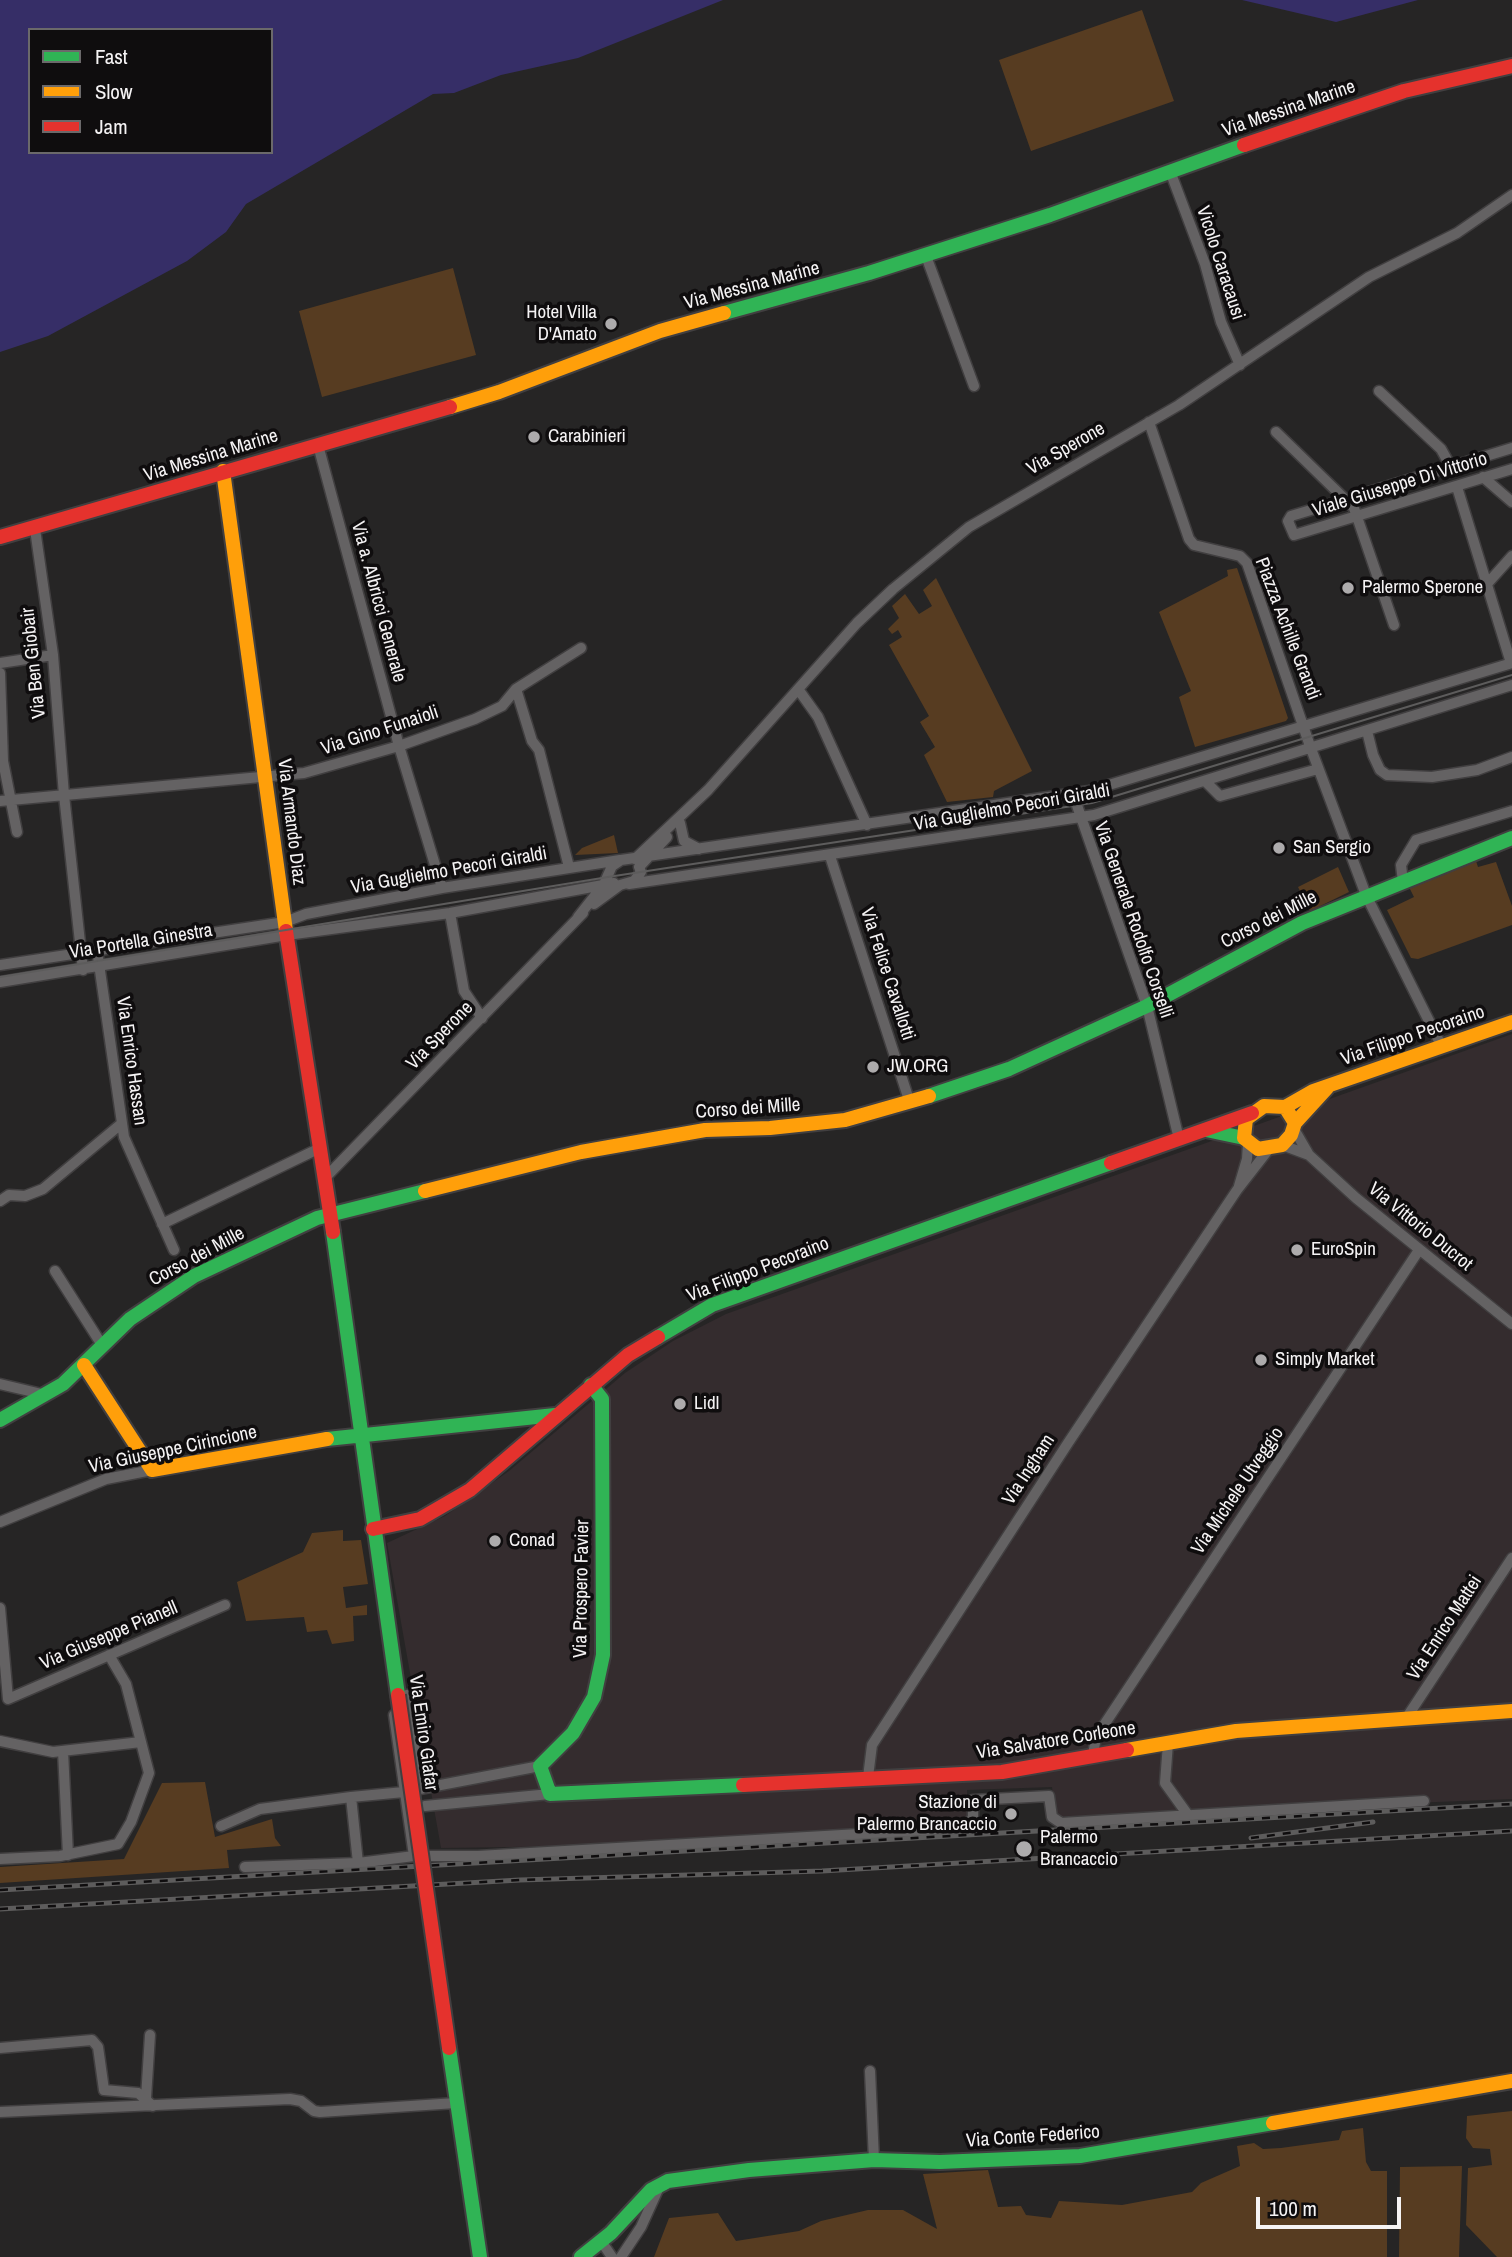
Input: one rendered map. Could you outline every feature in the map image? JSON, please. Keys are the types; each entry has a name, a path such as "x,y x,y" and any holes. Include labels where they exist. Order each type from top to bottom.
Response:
{"street":[{"name":"Via Messina Marine","path":"0,537 35,529 499,391 660,331 926,256 1051,215 1367,102 1511,69"},
{"name":"Vicolo Caracausi","path":"1170,171 1205,264 1225,333 1240,365"},
{"name":"Via Sperone","path":"694,804 797,689 893,589 969,527 1149,422 1240,365 1369,277 1458,233 1512,195"},
{"path":"926,256 974,386"},
{"path":"1379,391 1441,449 1451,467"},
{"name":"Piazza Achille Grandi","path":"1149,422 1189,539 1194,545 1240,556 1247,563 1318,769 1366,895 1442,1046"},
{"path":"1276,432 1347,499 1358,518 1394,625"},
{"name":"Via a. Albricci Generale","path":"318,445 399,746 442,888"},
{"name":"Viale Giuseppe Di Vittorio","path":"1359,495 1512,448"},
{"name":"Viale Giuseppe Di Vittorio","path":"1347,499 1291,516 1288,521 1294,535 1358,518 1512,469"},
{"name":"Via Armando Diaz","path":"223,471 286,929 331,1215"},
{"path":"1483,478 1512,502"},
{"path":"1387,487 1393,506"},
{"path":"1457,487 1512,663"},
{"name":"Via Ben Giobair","path":"35,529 53,655 64,795 83,970"},
{"path":"1487,584 1512,556"},
{"name":"Via Gino Funaioli","path":"4,801 304,773 399,746 484,715 502,706 516,689 581,648"},
{"path":"0,663 53,655"},
{"name":"Via Guglielmo Pecori Giraldi","path":"649,856 1073,794 1144,776 1512,663"},
{"path":"0,673 4,801 17,832"},
{"name":"Via Guglielmo Pecori Giraldi","path":"286,929 450,913 580,887 830,856 1080,817 1206,782 1310,746 1512,686"},
{"path":"516,689 532,741 539,750 569,867"},
{"path":"797,689 818,718 867,825"},
{"path":"1367,731 1373,755 1380,769 1387,775 1432,777 1477,770 1512,757"},
{"path":"1206,782 1220,796 1318,769"},
{"name":"Via Generale Rodolfo Corselli","path":"1073,794 1147,1006 1179,1139"},
{"path":"615,883 612,866 649,856 694,804"},
{"path":"631,861 694,804"},
{"path":"1404,881 1401,865 1416,840 1512,811"},
{"path":"680,823 684,841 700,849"},
{"name":"Corso dei Mille","path":"0,1420 63,1384 102,1345 154,1300 194,1276 317,1218 503,1169 593,1149 705,1130 770,1128 845,1120 911,1103 1009,1069 1147,1006 1302,923 1512,838"},
{"name":"Via Felice Cavallotti","path":"830,856 911,1103"},
{"path":"578,918 589,903 615,883 639,875 631,861"},
{"name":"Via Guglielmo Pecori Giraldi","path":"286,929 306,914 569,867 631,861"},
{"path":"578,918 615,883"},
{"path":"580,887 588,894 589,903"},
{"path":"450,913 464,991 482,1018"},
{"name":"Via Sperone","path":"326,1178 578,918"},
{"name":"Via Portella Ginestra","path":"0,965 97,950 286,929"},
{"name":"Via Portella Ginestra","path":"0,982 83,970 286,929"},
{"name":"Via Enrico Hassan","path":"97,950 121,1124 174,1250"},
{"name":"Via Filippo Pecoraino","path":"373,1529 420,1519 470,1490 522,1442 591,1385 664,1331 712,1305 1271,1104 1285,1107 1328,1087 1512,1022"},
{"name":"Via Filippo Pecoraino","path":"1275,1147 1328,1087"},
{"path":"1285,1107 1309,1156"},
{"path":"1237,1190 1247,1159 1243,1126 1252,1113"},
{"path":"0,1201 9,1195 24,1196 43,1189 121,1124"},
{"path":"1204,1130 1246,1141 1258,1149 1275,1147 1309,1156"},
{"path":"1237,1190 1275,1147"},
{"path":"162,1224 320,1148"},
{"name":"Via Vittorio Ducrot","path":"1309,1156 1419,1250 1512,1324"},
{"name":"Via Ingham","path":"868,1777 872,1745 1237,1190"},
{"name":"Via Emiro Giafar","path":"331,1215 386,1616 403,1695 456,2102 480,2257"},
{"name":"Via Michele Utveggio","path":"1093,1755 1096,1737 1419,1250"},
{"path":"55,1271 102,1345"},
{"path":"84,1365 152,1470"},
{"path":"0,1384 46,1395"},
{"name":"Via Prospero Favier","path":"540,1766 573,1732 594,1697 603,1655 602,1399 591,1385"},
{"name":"Via Giuseppe Cirincione","path":"0,1522 106,1479 152,1470 359,1433 555,1415"},
{"path":"522,1442 523,1417"},
{"name":"Via Enrico Mattei","path":"1407,1717 1512,1558"},
{"name":"Via Giuseppe Pianell","path":"0,1608 8,1699 225,1605"},
{"path":"386,1616 388,1664 414,1856"},
{"path":"0,1858 68,1855 118,1844 131,1822 149,1773 126,1684 109,1655"},
{"path":"403,1695 420,1789"},
{"name":"Via Salvatore Corleone","path":"550,1794 1002,1772 1236,1731 1407,1717 1512,1712"},
{"path":"0,1741 52,1752 141,1742"},
{"path":"1168,1743 1166,1783 1188,1815"},
{"path":"63,1751 68,1855"},
{"path":"221,1826 260,1809 404,1792 540,1766 550,1794 425,1806"},
{"path":"244,1867 358,1863 414,1856 478,1856 963,1828 973,1818 973,1800 1049,1796 1052,1817 1061,1823 1424,1801"},
{"path":"351,1797 358,1863"},
{"path":"150,2035 150,2102"},
{"path":"0,2048 92,2040 98,2047 104,2090 138,2093 150,2102"},
{"path":"870,2071 874,2160"},
{"name":"Via Conte Federico","path":"581,2257 601,2241 651,2190 668,2181 749,2170 874,2160 940,2162 1080,2156 1512,2081"},
{"path":"0,2112 150,2102 294,2099 320,2112 456,2102"},
{"path":"621,2257 641,2227 660,2185"},
{"path":"601,2241 612,2257"}],"shaded area":[{"path":"0,0 723,0 578,58 501,75 454,93 433,94 246,204 226,232 187,261 48,336 0,352"},
{"path":"1242,0 1418,0 1336,22"},
{"path":"1142,10 1174,101 1031,151 999,60"},
{"path":"453,268 476,355 322,397 299,311"},
{"path":"1237,568 1288,718 1286,721 1195,747 1179,697 1191,691 1159,612 1228,576 1227,570"},
{"path":"936,578 1032,771 994,791 993,797 947,802 924,755 935,747 920,722 929,716 889,645 902,637 898,630 892,634 888,629 899,618 892,606 905,594 919,614 932,606 923,590"},
{"path":"614,835 618,853 575,855 582,848"},
{"path":"1475,858 1478,867 1496,862 1512,906 1512,925 1418,959 1411,958 1387,910 1414,897 1407,883"},
{"path":"1338,867 1349,892 1310,911 1298,887"},
{"path":"1512,1034 1512,1799 1060,1817 1055,1810 1052,1787 967,1790 968,1818 962,1824 585,1846 441,1848 387,1543 445,1516 509,1471 625,1373 673,1341 726,1314"},
{"path":"343,1530 343,1541 361,1540 368,1584 343,1587 346,1608 367,1605 367,1615 353,1616 354,1641 332,1644 327,1630 307,1632 304,1617 246,1621 237,1582 303,1552 312,1533"},
{"path":"205,1782 215,1837 272,1819 275,1838 281,1846 227,1850 229,1868 0,1883 0,1867 124,1859 162,1783"},
{"path":"1512,2111 1512,2257 1497,2257 1466,2225 1468,2168 1492,2165 1490,2149 1473,2148 1466,2138 1467,2116"},
{"path":"1363,2128 1366,2162 1371,2171 1387,2171 1387,2257 654,2257 669,2218 718,2213 736,2241 799,2231 821,2221 868,2210 903,2210 937,2229 923,2174 988,2170 998,2207 1021,2206 1026,2215 1051,2218 1059,2201 1122,2205 1192,2192 1201,2183 1240,2166 1237,2146 1254,2143 1263,2149 1281,2148 1339,2140 1342,2131"},
{"path":"1462,2166 1459,2257 1399,2257 1400,2167"}],"tram line":[{"path":"0,977 608,877 1092,803 1512,675"}],"railway":[{"path":"0,1890 1512,1804"},
{"path":"1251,1838 1373,1822"},
{"path":"0,1909 520,1880 822,1871 1512,1831"}],"traffic: fast":[{"path":"724,313 869,273 1050,215 1244,145"},
{"path":"929,1096 1009,1069 1147,1006 1302,923 1512,838"},
{"path":"1206,1130 1244,1138"},
{"path":"658,1337 712,1305 1111,1163"},
{"path":"0,1420 63,1384 130,1319 194,1276 317,1218 425,1191"},
{"path":"333,1232 398,1695"},
{"path":"591,1385 602,1399 603,1655 594,1697 573,1733 540,1766 550,1794 743,1785"},
{"path":"327,1439 555,1415"},
{"path":"449,2048 480,2257"},
{"path":"581,2257 611,2233 651,2190 668,2181 749,2170 874,2160 940,2162 1080,2156 1273,2123"}],"traffic: slow":[{"path":"450,407 499,392 660,331 724,313"},
{"path":"223,471 286,931"},
{"path":"1285,1107 1313,1091 1512,1022"},
{"path":"1295,1123 1285,1107 1264,1106 1246,1119 1244,1138 1258,1149 1282,1145 1291,1135 1295,1123 1327,1088"},
{"path":"425,1191 581,1152 705,1130 770,1128 845,1120 929,1096"},
{"path":"84,1365 152,1470 327,1439"},
{"path":"1127,1750 1236,1731 1512,1711"},
{"path":"1273,2123 1512,2081"}],"traffic: jam":[{"path":"1244,145 1404,91 1512,66"},
{"path":"0,537 450,407"},
{"path":"286,931 333,1232"},
{"path":"1111,1163 1252,1113"},
{"path":"373,1529 420,1519 470,1490 628,1355 658,1337"},
{"path":"398,1695 449,2048"},
{"path":"743,1785 1002,1772 1127,1750"}],"place":[{"name":"Hotel Villa D'Amato","path":"611,324"},
{"name":"Carabinieri","path":"534,437"},
{"name":"Palermo Sperone","path":"1348,588"},
{"name":"San Sergio","path":"1279,848"},
{"name":"JW.ORG","path":"873,1067"},
{"name":"EuroSpin","path":"1297,1250"},
{"name":"Simply Market","path":"1261,1360"},
{"name":"Lidl","path":"680,1404"},
{"name":"Conad","path":"495,1541"},
{"name":"Stazione di Palermo Brancaccio","path":"1011,1814"},
{"name":"Palermo Brancaccio","path":"1024,1849"}]}
